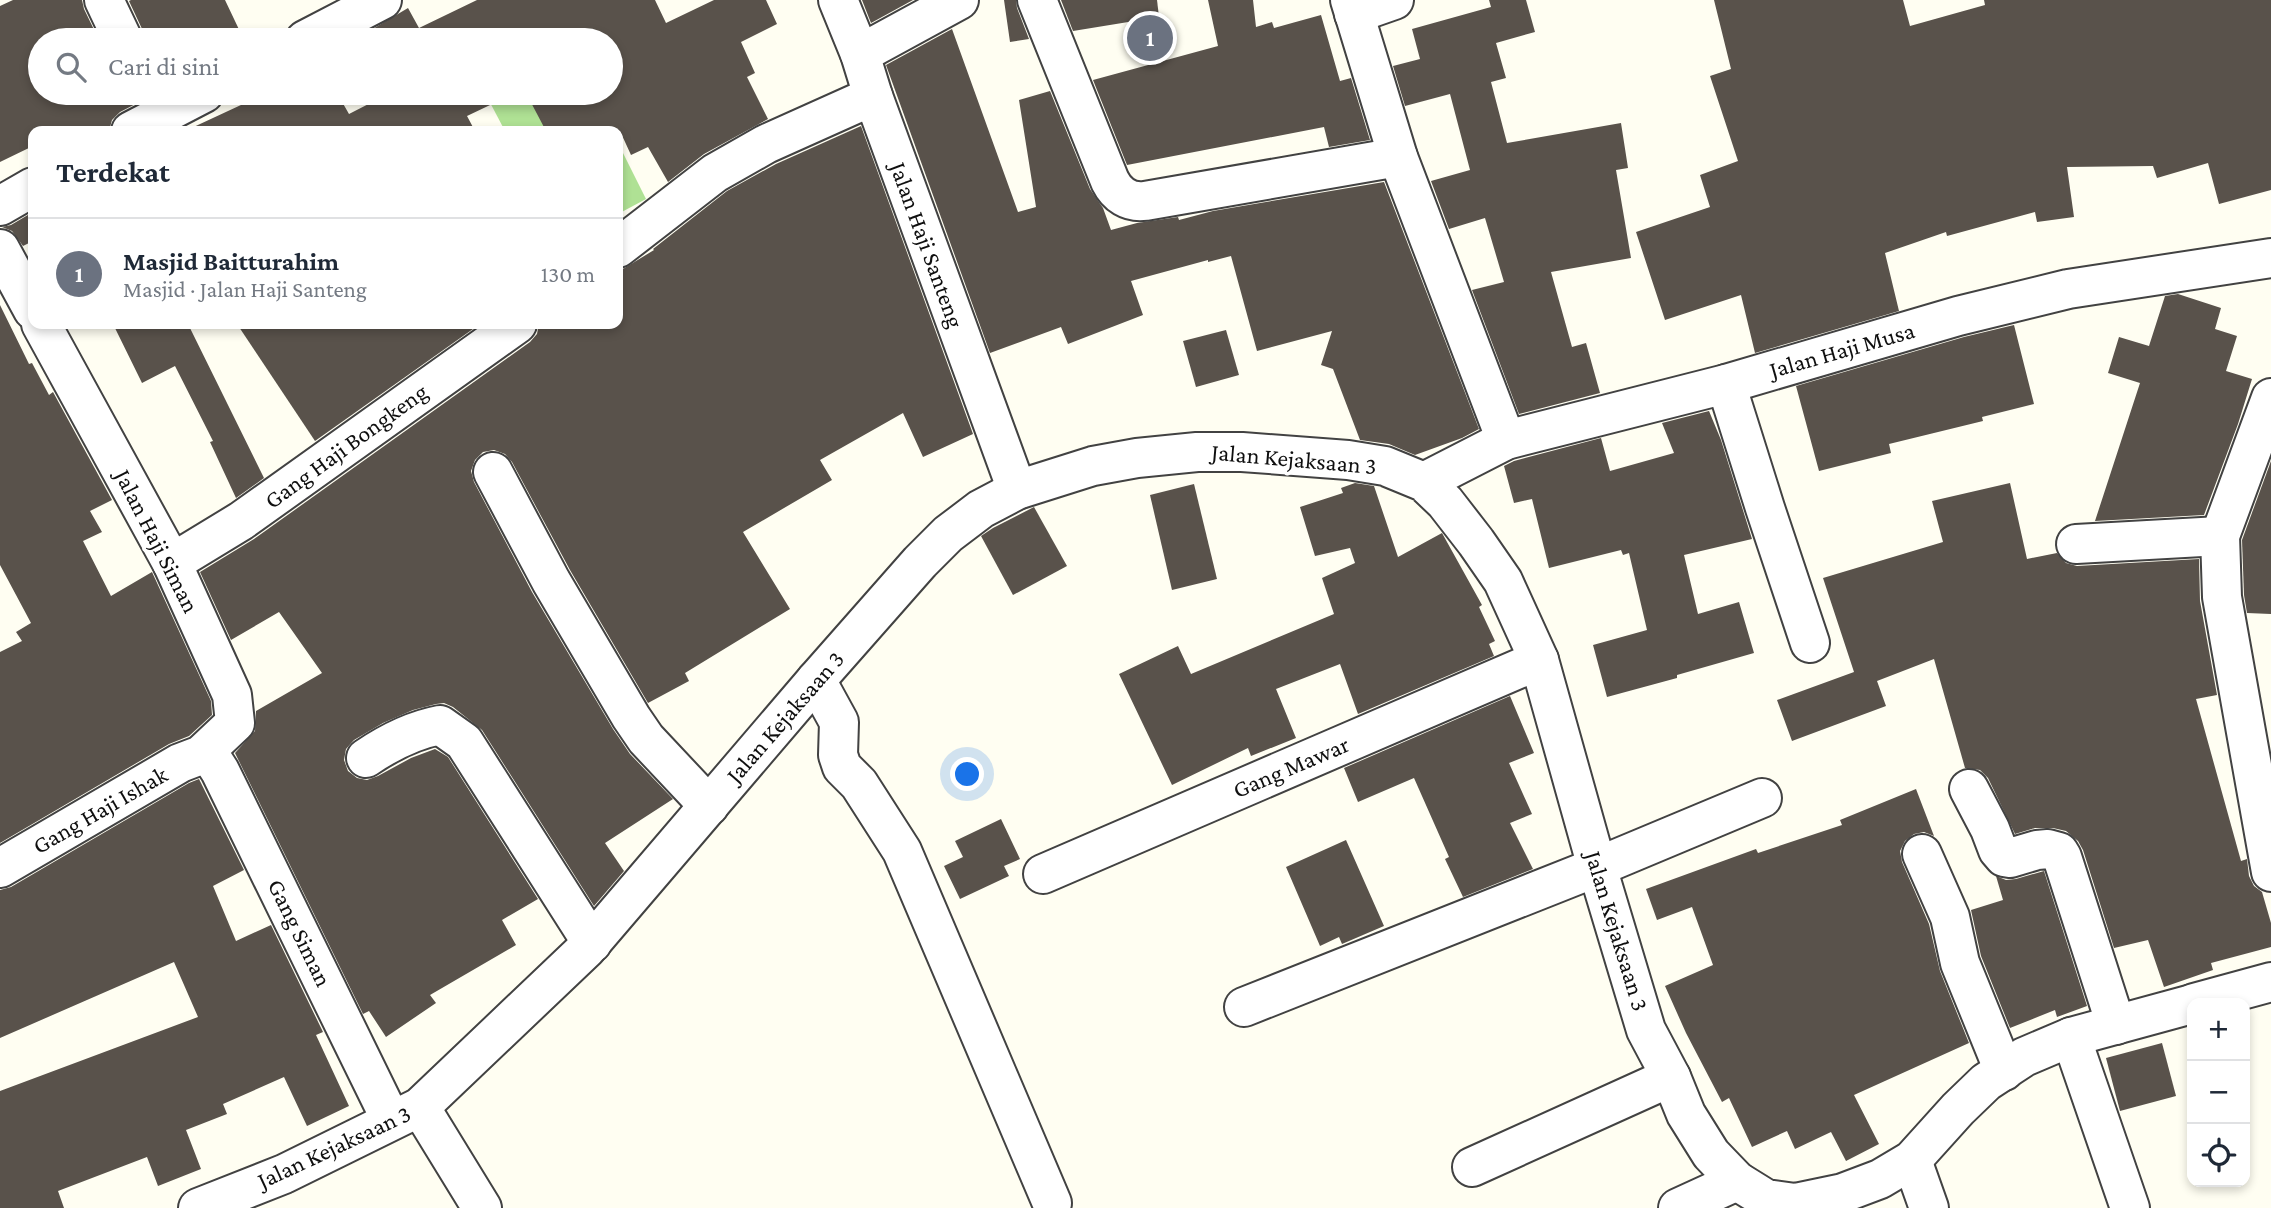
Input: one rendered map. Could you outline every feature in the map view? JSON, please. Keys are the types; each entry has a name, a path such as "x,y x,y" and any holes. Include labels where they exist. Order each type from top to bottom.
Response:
{"street":[{"path":"104,0 117,28"},
{"path":"328,28 382,0"},
{"name":"Jalan Haji Santeng","path":"838,0 860,54 1017,491"},
{"path":"860,54 959,0"},
{"path":"1037,0 1113,188 1128,200 1145,201 1398,157"},
{"path":"1394,0 1352,7 1398,157 1506,440"},
{"path":"623,244 715,173 765,144 873,96"},
{"path":"146,114 171,105"},
{"path":"0,206 28,190"},
{"path":"0,249 28,301"},
{"name":"Jalan Haji Musa","path":"1424,482 1506,440 1726,384 1881,338 2068,289 2271,258"},
{"name":"Jalan Haji Siman","path":"44,329 172,563 232,695 234,723 201,755"},
{"name":"Gang Haji Bongkeng","path":"172,563 241,521 510,329"},
{"path":"1726,384 1810,643"},
{"path":"2271,398 2220,536 2222,597 2271,872"},
{"name":"Jalan Kejaksaan 3","path":"198,1208 284,1174 406,1114 592,943 920,562 948,534 981,509 1017,491 1093,466 1197,452 1242,452 1348,460 1385,466 1424,482 1445,502 1503,581 1539,660 1646,1030 1671,1077 1686,1114 1711,1154 1751,1196"},
{"path":"492,471 551,581 631,717 646,739 709,806"},
{"path":"2076,544 2220,536"},
{"name":"Gang Mawar","path":"1043,874 1539,660"},
{"path":"816,680 839,722 838,755 842,767 859,784 902,851 1052,1203"},
{"path":"366,758 425,728 440,725 453,732 464,742 592,943"},
{"name":"Gang Haji Ishak","path":"0,868 180,763 201,755"},
{"name":"Gang Siman","path":"201,755 211,757 220,771 406,1114 482,1208"},
{"path":"1969,789 1998,850 2004,857 2048,849 2059,852 2116,1025"},
{"path":"1244,1007 1597,867 1762,798"},
{"path":"1922,854 1950,917 1960,963 2004,1071"},
{"path":"2214,998 2271,982"},
{"path":"1678,1208 1751,1196 1796,1203 1843,1193 1880,1179 1912,1160 1986,1082 2024,1057 2071,1037 2187,1006"},
{"path":"2071,1037 2130,1208"},
{"path":"1472,1167 1671,1077"},
{"path":"1912,1160 1929,1208"}],"green space":[{"path":"491,105 598,105 609,126 502,126"},
{"path":"623,153 646,199 623,211"}],"building":[{"path":"13,0 82,0 93,28 28,28 28,105 133,105 120,112 110,126 28,126 28,148 0,162 0,6"},
{"path":"225,0 238,28 142,28 129,1"},
{"path":"477,0 655,0 666,23 714,0 766,0 777,24 741,42 755,73 747,77 768,119 704,154 668,182 648,147 631,155 623,138 623,126 543,126 532,105 623,105 623,28 419,28"},
{"path":"862,0 913,0 871,23"},
{"path":"1004,0 1016,0 1029,39 1010,42"},
{"path":"1061,0 1157,0 1159,17 1073,31"},
{"path":"1208,0 1253,0 1256,27 1272,22 1274,28 1321,15 1340,81 1351,78 1370,140 1329,147 1324,127 1127,165 1093,80 1218,46"},
{"path":"1489,0 1526,0 1535,32 1496,43 1506,78 1491,82 1507,143 1621,123 1628,168 1616,170 1631,258 1551,272 1572,347 1586,343 1600,393 1519,414 1472,290 1504,282 1485,218 1449,229 1431,181 1470,170 1450,94 1405,106 1393,66 1420,59 1412,29 1491,7"},
{"path":"1714,0 1903,0 1910,26 1985,5 1984,0 2271,0 2271,190 2219,204 2208,163 2157,178 2153,166 2067,167 2074,217 2037,222 2035,212 1947,236 1946,232 1885,253 1899,311 1755,353 1741,295 1665,320 1636,232 1710,207 1700,175 1738,161 1710,76 1731,69"},
{"path":"408,8 419,28 374,28"},
{"path":"952,29 1018,212 1036,207 1019,100 1050,91 1090,189 1103,208 1111,230 1137,223 1178,217 1179,220 1213,211 1384,182 1479,429 1415,455 1389,444 1360,440 1333,369 1321,365 1332,331 1257,351 1231,256 1131,281 1143,315 1068,344 1061,327 990,353 886,65"},
{"path":"241,105 344,105 349,114 367,105 490,105 467,116 472,126 196,126"},
{"path":"861,126 973,434 923,457 903,413 820,460 832,480 743,532 790,609 685,673 689,681 648,703 570,570 512,462 505,454 494,450 483,452 475,460 471,471 474,482 532,592 630,754 673,799 605,843 624,871 594,906 482,730 453,707 444,703 413,710 354,740 346,749 344,760 348,771 357,778 367,780 435,749 448,757 538,899 502,920 516,945 430,995 436,1003 386,1037 369,1011 363,1014 235,753 255,731 256,711 322,673 279,612 231,640 200,572 254,539 530,342 538,329 623,329 623,269 654,250 727,191 776,164"},
{"path":"28,215 28,244 23,246 12,231 2,227"},
{"path":"2178,294 2221,308 2215,329 2237,336 2226,371 2252,379 2238,424 2204,515 2095,521 2140,383 2108,373 2119,337 2149,346 2165,296"},
{"path":"0,305 29,364 32,363 49,395 53,392 112,500 90,511 102,532 83,541 111,596 152,572 211,701 212,715 189,736 169,744 0,843 0,652 22,641 16,632 31,623 0,565"},
{"path":"2014,325 2034,404 1982,417 1983,421 1889,444 1891,453 1819,471 1796,386"},
{"path":"115,329 190,329 264,478 236,498 210,442 213,441 175,366 142,383"},
{"path":"240,329 473,329 315,441"},
{"path":"1226,330 1239,375 1196,387 1183,341"},
{"path":"1709,411 1721,440 1752,539 1684,555 1698,614 1739,602 1754,653 1607,697 1593,645 1647,630 1629,553 1623,555 1621,550 1549,568 1532,499 1514,503 1504,466 1601,438 1610,471 1674,453 1662,423"},
{"path":"2271,461 2271,614 2247,613 2242,540"},
{"path":"1355,483 1374,486 1398,557 1442,533 1482,605 1479,607 1495,641 1489,644 1494,656 1358,714 1340,664 1276,689 1296,738 1251,756 1248,748 1172,785 1119,674 1178,646 1191,674 1334,614 1322,578 1355,563 1350,548 1315,556 1300,507 1343,493 1341,488"},
{"path":"2010,483 2027,559 2057,553 2066,563 2077,566 2199,559 2200,601 2217,695 2196,699 2241,861 2247,859 2249,876 2254,886 2262,892 2271,923 2271,947 2211,963 2213,970 2164,987 2148,940 2114,948 2078,841 2066,831 2053,828 2035,828 2015,834 1988,778 1980,770 1965,768 1934,659 1877,681 1886,706 1792,741 1777,700 1854,672 1823,578 1943,542 1932,501"},
{"path":"1194,484 1217,579 1172,590 1150,495"},
{"path":"1034,507 1067,566 1013,595 981,536"},
{"path":"1510,696 1534,753 1509,763 1532,814 1510,823 1533,869 1463,897 1445,859 1449,857 1414,778 1358,802 1344,768"},
{"path":"199,779 244,870 213,886 236,941 271,925 323,1032 316,1035 349,1106 307,1126 284,1077 223,1104 227,1114 186,1130 201,1169 158,1186 147,1157 58,1191 64,1208 0,1208 0,1091 198,1017 174,962 0,1038 0,890 11,887"},
{"path":"1916,789 1934,836 1924,832 1914,834 1905,841 1900,851 1902,862 1929,924 1940,971 1969,1043 1854,1095 1879,1144 1846,1161 1831,1132 1795,1149 1787,1131 1752,1147 1729,1098 1722,1102 1665,986 1713,965 1692,907 1657,920 1646,889 1756,849 1758,853 1842,825 1840,820"},
{"path":"1001,819 1020,859 1004,866 1009,876 960,899 944,866 963,857 955,841"},
{"path":"1346,840 1384,926 1342,944 1339,937 1320,946 1286,867"},
{"path":"2044,871 2087,1006 2057,1017 2055,1010 2010,1028 1981,956 1971,910 2003,900 1996,876 2006,880 2016,879"},
{"path":"2162,1043 2176,1096 2120,1111 2106,1058"}],"place":[{"name":"Masjid Baitturahim","path":"1150,38"}]}
